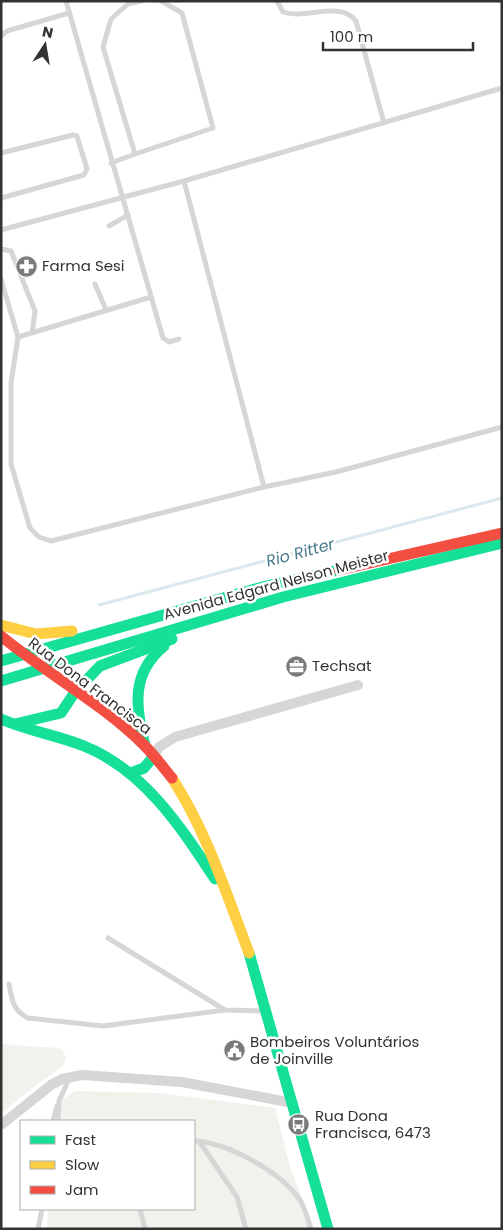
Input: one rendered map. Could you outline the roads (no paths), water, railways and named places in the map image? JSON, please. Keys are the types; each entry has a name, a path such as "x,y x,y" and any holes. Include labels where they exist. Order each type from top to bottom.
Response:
{"main road":[{"name":"Avenida Edgard Nelson Meister","path":"1,661 52,645 266,586 502,533"},
{"name":"Avenida Edgard Nelson Meister","path":"1,680 282,596 502,544"},
{"path":"6,721 47,718 61,713 75,692 107,661 178,637 454,555"},
{"path":"1,625 17,632 37,636 59,634 111,622 272,574 384,558"},
{"name":"Rua Dona Francisca","path":"1,636 34,663 113,718 145,746 172,778 193,812 215,860 268,1011 328,1229"},
{"path":"145,746 138,720 140,678 147,660 178,637"},
{"name":"Rua Dona Francisca","path":"6,721 86,746 107,756 131,773 151,791 188,837 226,894"},
{"path":"131,773 144,768 154,756"}],"street":[{"path":"154,756 159,747 175,737 358,685"},
{"path":"1,1125 38,1093 70,1077 105,1076 182,1082 294,1103"}],"lane":[{"path":"66,1 111,163 163,338 169,342 179,339"},
{"path":"136,154 103,47 111,19 128,4 141,1"},
{"path":"111,163 213,128 182,13 161,1"},
{"path":"276,1 283,12 292,16 342,10 350,13 356,20 384,123"},
{"path":"1,36 7,31 69,13"},
{"path":"1,230 184,181 502,88"},
{"path":"1,153 74,135 77,136 87,169 84,175 1,198"},
{"path":"184,181 264,487"},
{"path":"109,226 128,215"},
{"path":"1,249 11,251 35,312 32,333"},
{"path":"1,280 18,337 11,382 11,464 30,528 39,537 51,541 264,487 336,472 502,427"},
{"path":"95,284 106,310"},
{"path":"18,337 151,297"},
{"path":"108,938 225,1010"},
{"path":"9,984 12,1004 18,1012 28,1018 103,1026 225,1010 268,1011"},
{"path":"53,1120 58,1101 70,1077"},
{"path":"58,1101 58,1120"},
{"path":"196,1141 237,1197 246,1229"},
{"path":"196,1141 225,1147 277,1177 300,1201 311,1229"},
{"path":"38,1229 42,1210"},
{"path":"140,1210 145,1229"}],"waterway":[{"name":"Rio Ritter","path":"99,605 502,498"}],"place":[{"name":"Farma Sesi","path":"26,266"},
{"name":"Techsat","path":"296,666"},
{"name":"Bombeiros Voluntários de Joinville","path":"234,1051"},
{"name":"Rua Dona Francisca, 6473","path":"299,1125"}]}
